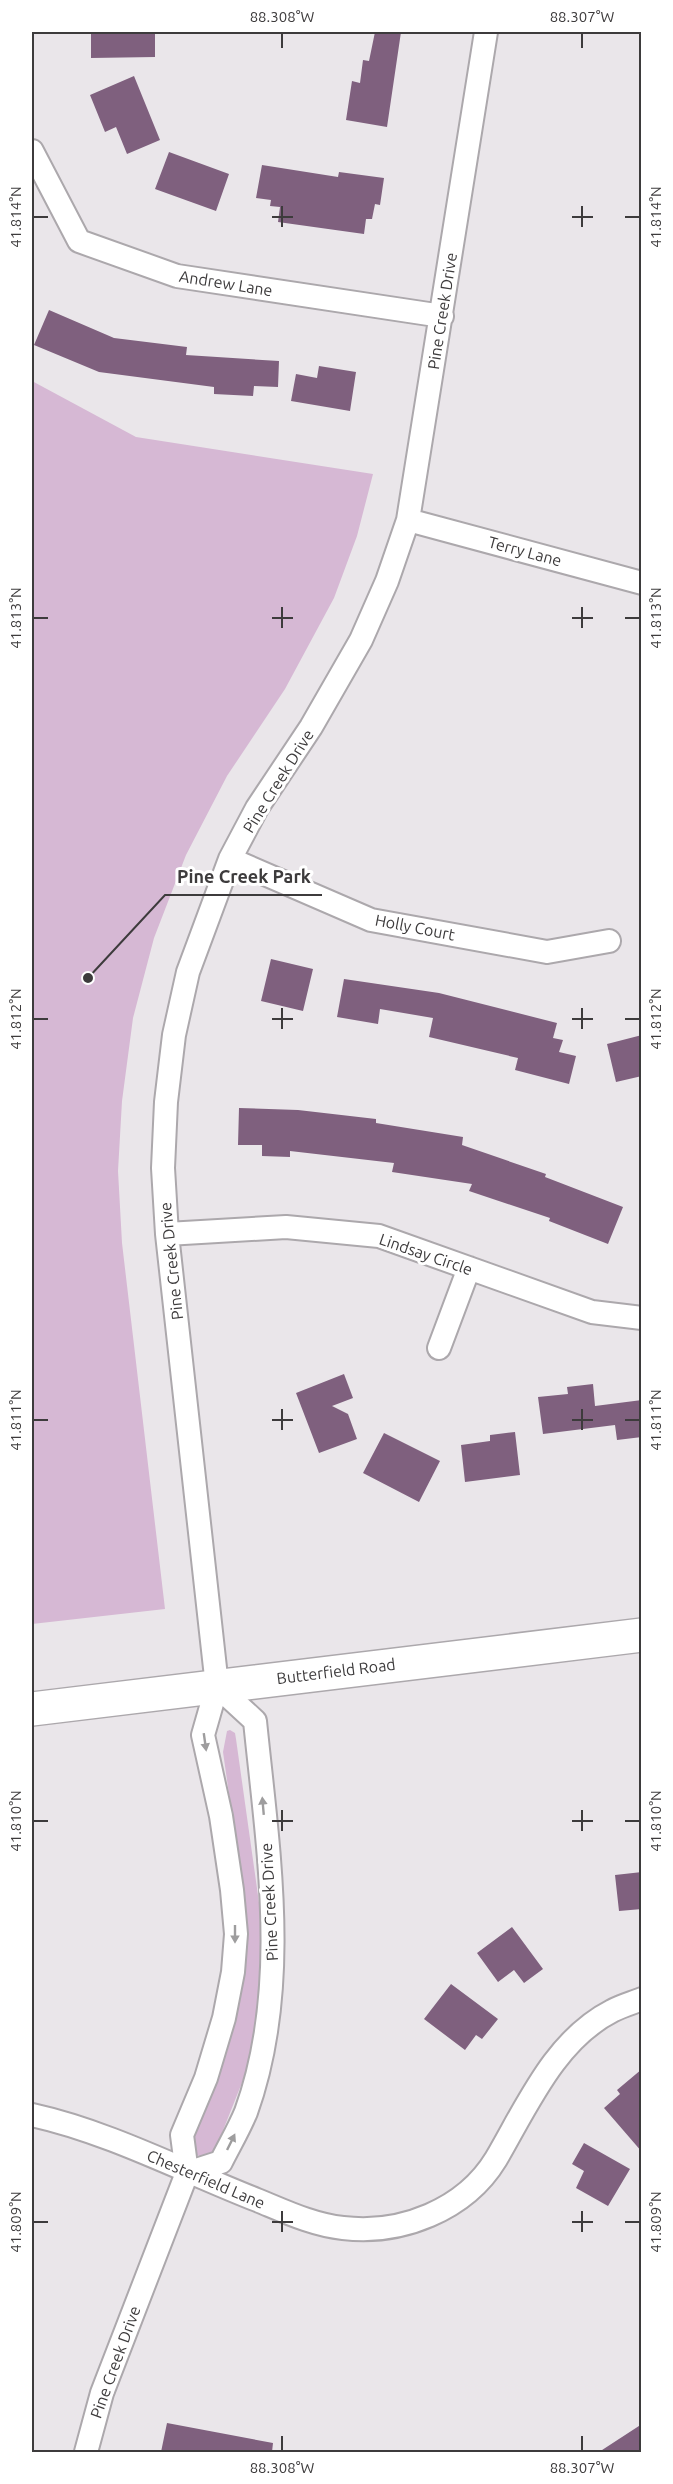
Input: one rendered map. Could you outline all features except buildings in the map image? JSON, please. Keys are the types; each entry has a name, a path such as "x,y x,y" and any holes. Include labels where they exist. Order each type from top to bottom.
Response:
{"main road":[{"name":"Butterfield Road","path":"32,1709 642,1635"}],"street":[{"name":"Pine Creek Drive","path":"86,2452 102,2393 187,2173 182,2134 206,2078 224,2018 233,1972 236,1934 221,1816 203,1735 217,1686 167,1234 163,1168 166,1102 174,1035 188,972 230,860 257,808 311,727 361,640 387,581 408,520 486,32"},
{"name":"Andrew Lane","path":"32,151 79,241 177,276 442,316"},
{"name":"Terry Lane","path":"408,520 642,583"},
{"name":"Holly Court","path":"230,860 372,920 547,952 609,941"},
{"name":"Lindsay Circle","path":"167,1234 286,1227 379,1236 592,1312 642,1318"},
{"path":"439,1348 469,1268"},
{"name":"Pine Creek Drive","path":"187,2173 221,2162 245,2112 260,2057 269,2005 274,1942 255,1721 217,1686"},
{"name":"Chesterfield Lane","path":"32,2115 141,2151 187,2173 307,2220 341,2228 369,2230 401,2226 424,2218 474,2187 492,2166 554,2061 576,2036 611,2011 642,1999"}],"shaded area":[{"path":"32,381 136,437 373,474 357,536 334,598 285,689 227,776 186,855 154,938 133,1018 122,1101 118,1171 122,1243 165,1609 32,1624"},
{"path":"227,1731 235,1733 236,1739 262,1924 260,2004 249,2065 214,2153 203,2158 193,2153 191,2140 227,2052 242,1980 241,1878 223,1752"}],"place":[{"name":"Pine Creek Park","path":"88,978"}]}
